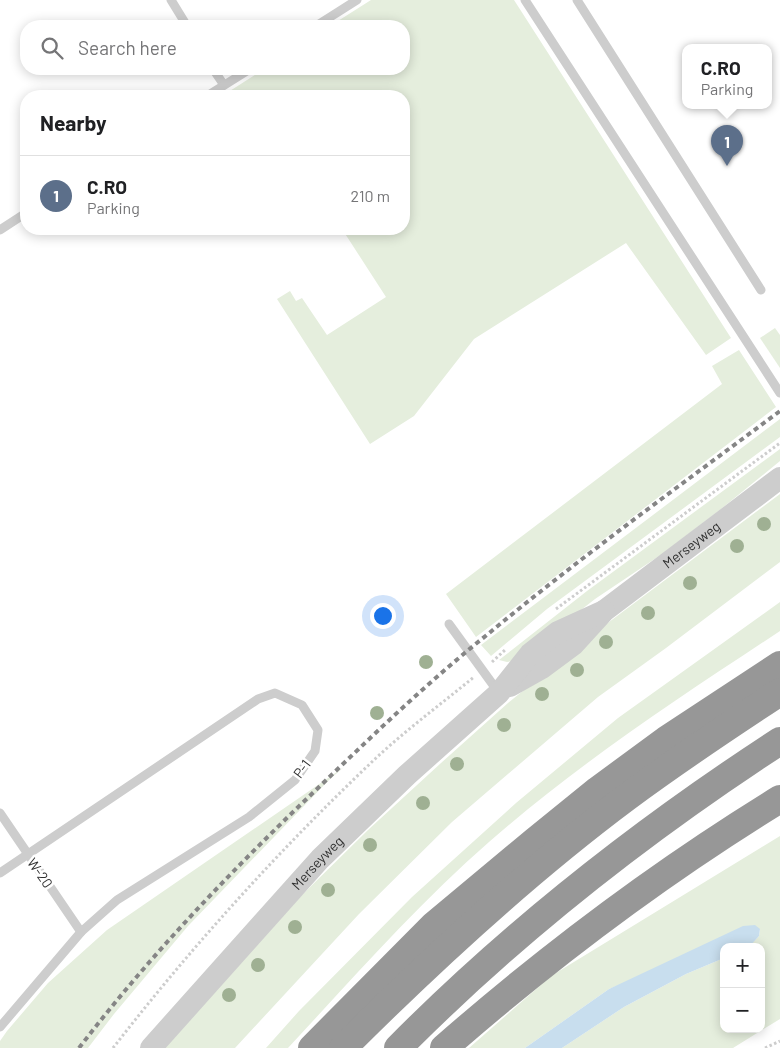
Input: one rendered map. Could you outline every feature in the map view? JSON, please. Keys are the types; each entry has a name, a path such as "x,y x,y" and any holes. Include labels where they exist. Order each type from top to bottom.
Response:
{"highway":[{"path":"312,1048 433,926 520,852 598,790 666,740 780,665"},
{"path":"343,1048 449,944 576,838 626,798 704,742 780,692"},
{"path":"398,1048 512,943 564,899 662,823 780,741"},
{"path":"444,1048 550,959 629,899 739,824 780,799"}],"street":[{"name":"Merseyweg","path":"151,1048 320,859 407,775 498,693 542,668 573,646 604,611 780,478"}],"lane":[{"path":"170,0 183,20"},
{"path":"325,20 357,0"},
{"path":"525,0 780,393"},
{"path":"577,0 761,290"},
{"path":"217,75 224,85"},
{"path":"216,90 240,75"},
{"path":"0,230 20,218"},
{"path":"450,624 498,693"},
{"name":"P-1","path":"0,873 258,699 275,693 302,705 318,730 315,751 295,780 248,817 117,900 81,932 0,1026"},
{"name":"W-20","path":"0,813 81,932"}],"path":[{"path":"765,1048 780,1041"}],"green space":[{"path":"371,0 514,0 731,338 706,355 626,243 474,339 414,416 370,444 277,299 290,291 296,301 302,298 327,335 386,297 346,235 410,235 410,90 231,90 255,75 410,75 410,20 339,20"},
{"path":"775,328 780,335 780,368 760,338"},
{"path":"739,350 776,407 476,637 446,594 722,384 712,366"},
{"path":"780,419 780,437 547,609 491,656 481,645"},
{"path":"780,449 780,461 662,554 595,599 517,660 507,662 499,660 587,591"},
{"path":"780,494 780,562 598,697 452,822 359,914 235,1048 165,1048 301,896 368,830 441,763 508,703 589,637"},
{"path":"780,602 780,631 594,758 523,813 436,891 288,1048 266,1048 299,1011 412,897 516,803 618,718"},
{"path":"344,767 329,780 188,926 88,1048 0,1048 0,1041 7,1031 48,983 107,930"},
{"path":"780,836 780,1019 765,1028 765,943 752,943 759,936 760,929 725,943 720,943 720,945 609,989 525,1048 469,1048 551,976"},
{"path":"720,960 720,1033 757,1033 733,1048 562,1048 624,1007 686,974"}],"water":[{"path":"755,925 760,929 759,936 753,943 720,943 720,960 686,974 624,1007 562,1048 525,1048 609,989 743,926"}],"railway":[{"path":"79,1048 106,1013 193,914 286,819 401,709 466,652 524,605 780,411"}],"place":[{"name":"C.RO","path":"727,166"}]}
